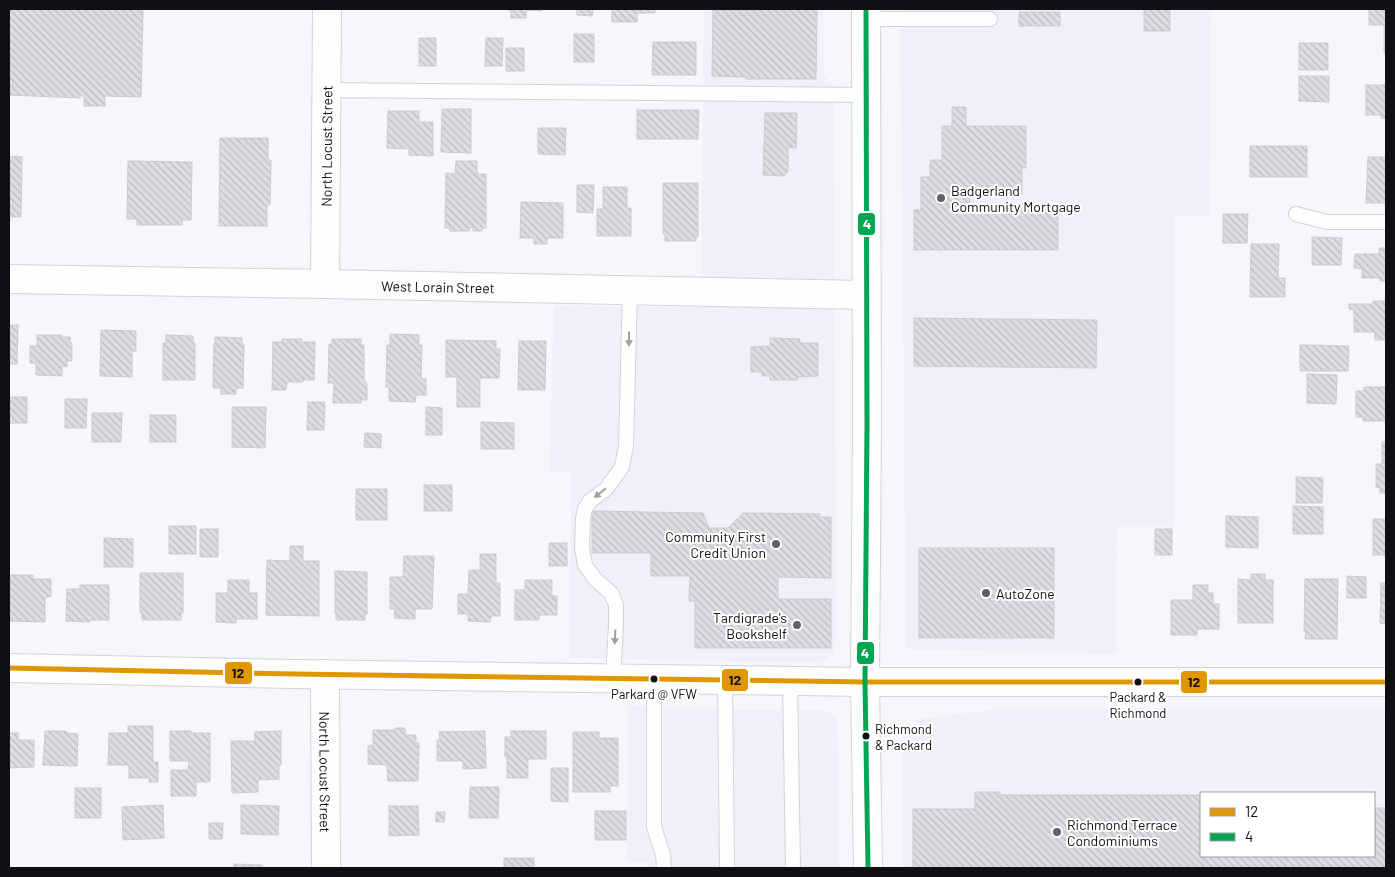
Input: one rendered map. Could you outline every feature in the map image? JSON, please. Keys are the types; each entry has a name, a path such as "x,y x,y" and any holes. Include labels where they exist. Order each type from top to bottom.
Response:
{"street":[{"name":"North Locust Street","path":"325,284 327,9"},
{"path":"866,14 867,425 865,682 868,868"},
{"name":"West Lorain Street","path":"9,279 866,295"},
{"path":"9,668 865,682 1386,682"},
{"name":"North Locust Street","path":"325,674 326,868"}],"lane":[{"path":"866,14 990,19"},
{"path":"326,90 866,95"},
{"path":"1296,214 1327,222 1386,222"},
{"path":"613,678 616,605 611,593 595,580 585,565 582,548 583,518 585,509 590,501 606,489 622,468 627,426 630,290"},
{"path":"654,678 654,827 663,855 664,868"},
{"path":"725,680 726,868"},
{"path":"790,680 793,868"}],"shaded area":[{"path":"704,9 823,9 824,74 832,83 834,114 836,637 832,655 819,663 570,658 571,472 549,472 554,306 701,307"},
{"path":"900,9 1211,9 1210,216 1175,217 1174,527 1117,527 1116,654 906,649"},
{"path":"628,705 692,709 825,710 830,713 837,722 839,868 649,868 649,862 627,862"},
{"path":"1386,707 1386,868 903,868 903,737 907,729 919,719 996,709"}],"building":[{"path":"9,9 143,9 141,97 105,96 105,106 84,106 84,96 80,96 80,98 9,95"},
{"path":"507,9 542,9 542,11 526,10 526,18 511,18 511,10"},
{"path":"577,9 593,9 592,16 577,15"},
{"path":"612,9 655,9 655,13 637,13 637,22 612,22"},
{"path":"817,9 816,79 746,79 746,77 712,76 713,10"},
{"path":"1144,9 1170,9 1170,31 1144,31"},
{"path":"1369,9 1386,9 1386,53 1384,53 1384,25 1369,25"},
{"path":"1019,12 1060,12 1060,26 1019,26"},
{"path":"574,34 594,34 594,62 574,62"},
{"path":"419,38 436,38 436,66 419,66"},
{"path":"486,38 503,38 502,66 485,66"},
{"path":"653,42 696,42 696,75 652,75"},
{"path":"1299,43 1328,43 1328,70 1299,70"},
{"path":"506,48 524,48 524,71 506,71"},
{"path":"1299,76 1329,76 1329,102 1299,101"},
{"path":"1366,85 1386,85 1386,118 1381,118 1381,115 1366,115"},
{"path":"952,107 966,107 966,126 1026,126 1026,168 1022,168 1022,194 970,194 970,210 1058,210 1058,250 914,250 914,210 921,210 921,177 930,177 930,160 942,160 942,126 952,126"},
{"path":"442,109 471,109 471,153 441,152"},
{"path":"637,110 699,110 698,139 637,139"},
{"path":"388,111 419,111 419,122 433,122 433,156 409,155 409,149 387,148"},
{"path":"765,113 797,113 796,148 788,147 788,171 784,176 763,175"},
{"path":"538,128 566,128 565,155 538,154"},
{"path":"220,138 268,138 268,160 271,160 270,205 267,205 267,226 219,226"},
{"path":"1250,146 1307,146 1307,177 1250,177"},
{"path":"9,156 22,157 21,217 10,217 10,221 9,221"},
{"path":"1368,157 1386,157 1386,203 1366,203"},
{"path":"128,161 192,162 191,220 182,220 182,225 137,225 137,219 127,219"},
{"path":"456,161 477,161 477,174 486,174 486,228 482,228 482,231 473,231 473,228 469,228 469,231 450,231 450,228 445,228 446,173 455,174"},
{"path":"663,183 698,183 698,237 696,237 696,241 665,241 665,234 663,234"},
{"path":"577,185 594,185 593,213 577,212"},
{"path":"603,187 627,187 627,208 631,208 631,236 597,236 597,209 603,209"},
{"path":"521,202 563,203 563,238 547,238 547,244 534,244 534,238 520,238"},
{"path":"1223,214 1248,214 1247,243 1223,243"},
{"path":"1312,237 1342,238 1341,265 1312,265"},
{"path":"1251,244 1279,244 1278,278 1285,278 1285,297 1250,297"},
{"path":"1379,248 1386,248 1386,281 1380,281 1380,278 1362,278 1362,269 1354,268 1355,254 1379,254"},
{"path":"1373,301 1386,301 1386,340 1375,340 1375,332 1354,332 1354,310 1349,309 1349,304 1373,304"},
{"path":"914,318 1097,320 1096,368 914,366"},
{"path":"9,325 18,325 17,364 9,364"},
{"path":"101,330 136,331 136,351 132,351 132,377 100,376"},
{"path":"390,334 419,335 419,345 422,345 421,379 426,379 426,395 416,395 415,402 389,401 389,387 386,387 387,345 390,345"},
{"path":"37,335 62,335 62,337 70,337 72,361 67,361 67,367 62,366 62,376 36,375 36,363 30,363 30,346 37,346"},
{"path":"166,335 193,336 193,343 195,343 195,380 163,380 163,343 166,343"},
{"path":"215,337 242,338 242,344 244,344 243,388 236,388 236,394 221,394 221,388 213,388"},
{"path":"770,338 800,339 800,343 818,343 818,376 798,377 798,380 770,380 770,376 762,376 762,372 751,372 751,347 770,346"},
{"path":"282,339 302,339 302,342 315,342 314,380 287,382 286,390 272,390 273,342 282,342"},
{"path":"332,339 361,339 361,345 364,345 364,380 367,384 367,400 361,400 361,403 333,403 334,383 328,383 329,344 332,344"},
{"path":"446,340 496,341 496,349 500,349 499,378 480,378 480,407 457,407 457,377 446,377"},
{"path":"519,341 546,341 545,390 518,390"},
{"path":"1300,345 1349,346 1348,371 1300,371"},
{"path":"1307,374 1337,375 1336,404 1307,403"},
{"path":"1364,387 1386,387 1386,421 1363,421 1363,417 1356,417 1356,391 1364,391"},
{"path":"9,397 27,397 27,423 9,423"},
{"path":"65,399 87,399 86,428 65,428"},
{"path":"308,402 325,402 324,430 307,430"},
{"path":"232,407 266,407 265,448 232,447"},
{"path":"426,407 442,408 442,435 426,435"},
{"path":"92,413 122,413 121,442 92,442"},
{"path":"150,415 176,415 176,442 150,442"},
{"path":"481,422 514,423 514,449 481,449"},
{"path":"365,433 381,434 381,448 364,447"},
{"path":"1382,442 1386,442 1386,493 1380,493 1380,488 1376,487 1376,464 1382,464"},
{"path":"1296,477 1323,478 1322,503 1296,503"},
{"path":"424,485 452,485 452,511 424,511"},
{"path":"356,489 387,489 387,520 356,520"},
{"path":"1293,506 1323,507 1323,534 1293,534"},
{"path":"592,511 703,513 709,528 728,528 743,513 820,514 820,517 831,517 831,578 778,577 778,599 831,599 831,648 695,648 695,601 689,601 690,576 651,576 651,553 592,553"},
{"path":"1226,516 1258,517 1258,548 1226,547"},
{"path":"1373,519 1386,519 1386,555 1373,555"},
{"path":"169,526 196,526 196,554 169,554"},
{"path":"200,529 218,529 218,557 200,557"},
{"path":"1155,529 1172,529 1172,555 1155,555"},
{"path":"104,538 133,539 133,567 104,567"},
{"path":"549,543 567,543 567,566 549,566"},
{"path":"290,546 303,546 303,561 319,561 319,616 266,615 267,560 290,561"},
{"name":"AutoZone","path":"919,548 1054,548 1054,638 919,638"},
{"path":"480,554 496,554 496,583 500,583 500,616 491,616 490,622 468,621 468,614 458,614 458,594 468,594 469,570 480,570"},
{"path":"404,556 434,556 432,609 415,609 415,619 394,618 395,609 390,609 390,577 403,577"},
{"path":"335,571 367,572 367,614 365,614 365,620 336,620"},
{"path":"140,573 183,573 183,613 181,613 181,620 142,620 142,613 140,613"},
{"path":"1251,574 1265,574 1265,580 1273,580 1273,623 1238,623 1238,579 1251,580"},
{"path":"10,575 33,575 33,579 51,579 51,597 45,597 45,622 9,621"},
{"path":"1347,576 1366,577 1366,598 1347,598"},
{"path":"1305,579 1338,579 1337,639 1305,639"},
{"path":"228,580 249,580 249,593 257,593 257,619 236,619 236,623 216,622 216,593 228,593"},
{"path":"525,580 552,580 552,596 557,596 557,615 539,615 539,620 515,620 515,590 525,590"},
{"path":"1381,583 1386,583 1386,624 1380,623"},
{"path":"80,585 109,585 109,620 90,620 90,622 66,621 67,589 80,589"},
{"path":"1193,585 1208,585 1208,593 1213,593 1213,604 1219,604 1219,629 1197,629 1197,635 1171,635 1171,600 1193,600"},
{"path":"128,726 153,726 153,762 158,762 158,782 149,782 149,778 129,778 129,765 108,765 109,733 128,733"},
{"path":"395,728 405,728 405,735 416,735 416,743 419,743 418,781 388,781 387,765 368,764 368,746 373,745 373,730 395,730"},
{"path":"9,731 10,733 18,733 18,740 34,740 34,767 9,768"},
{"path":"45,731 66,731 66,733 78,734 77,766 43,765"},
{"path":"170,731 210,733 210,782 196,782 196,796 171,796 171,770 188,770 189,761 170,761"},
{"path":"281,731 279,779 258,780 258,792 232,793 231,741 255,741 255,732"},
{"path":"485,731 486,768 463,769 463,761 437,761 437,740 440,740 439,732"},
{"path":"511,731 546,731 546,759 528,759 528,778 507,778 505,737 511,737"},
{"path":"573,732 599,732 599,738 618,738 618,786 610,786 610,792 573,792"},
{"path":"551,768 568,768 568,802 551,801"},
{"path":"470,787 499,787 498,818 469,818"},
{"path":"75,788 101,788 101,818 75,818"},
{"name":"Richmond Terrace Condominiums","path":"975,792 1000,792 1000,795 1200,795 1200,857 1375,857 1375,808 1386,808 1386,868 913,868 913,809 975,809"},
{"path":"163,805 164,838 123,840 122,807"},
{"path":"241,805 279,806 278,835 241,834"},
{"path":"389,806 418,806 419,835 389,836"},
{"path":"595,811 626,811 626,840 595,840"},
{"path":"436,812 445,812 444,822 436,822"},
{"path":"209,823 223,823 222,839 209,839"},
{"path":"504,858 534,858 534,868 504,868"},
{"path":"234,864 262,865 262,868 234,868"}],"transit line":[{"name":"4","path":"866,9 867,425 865,682 868,868"},
{"name":"12","path":"9,668 865,682 1386,682"}],"place":[{"name":"Badgerland Community Mortgage","path":"941,198"},
{"name":"Community First Credit Union","path":"776,544"},
{"name":"AutoZone","path":"986,593"},
{"name":"Tardigrade's Bookshelf","path":"797,625"},
{"name":"Parkard @ VFW","path":"654,679"},
{"name":"Packard & Richmond","path":"1138,682"},
{"name":"Richmond & Packard","path":"866,736"},
{"name":"Richmond Terrace Condominiums","path":"1057,832"}]}
